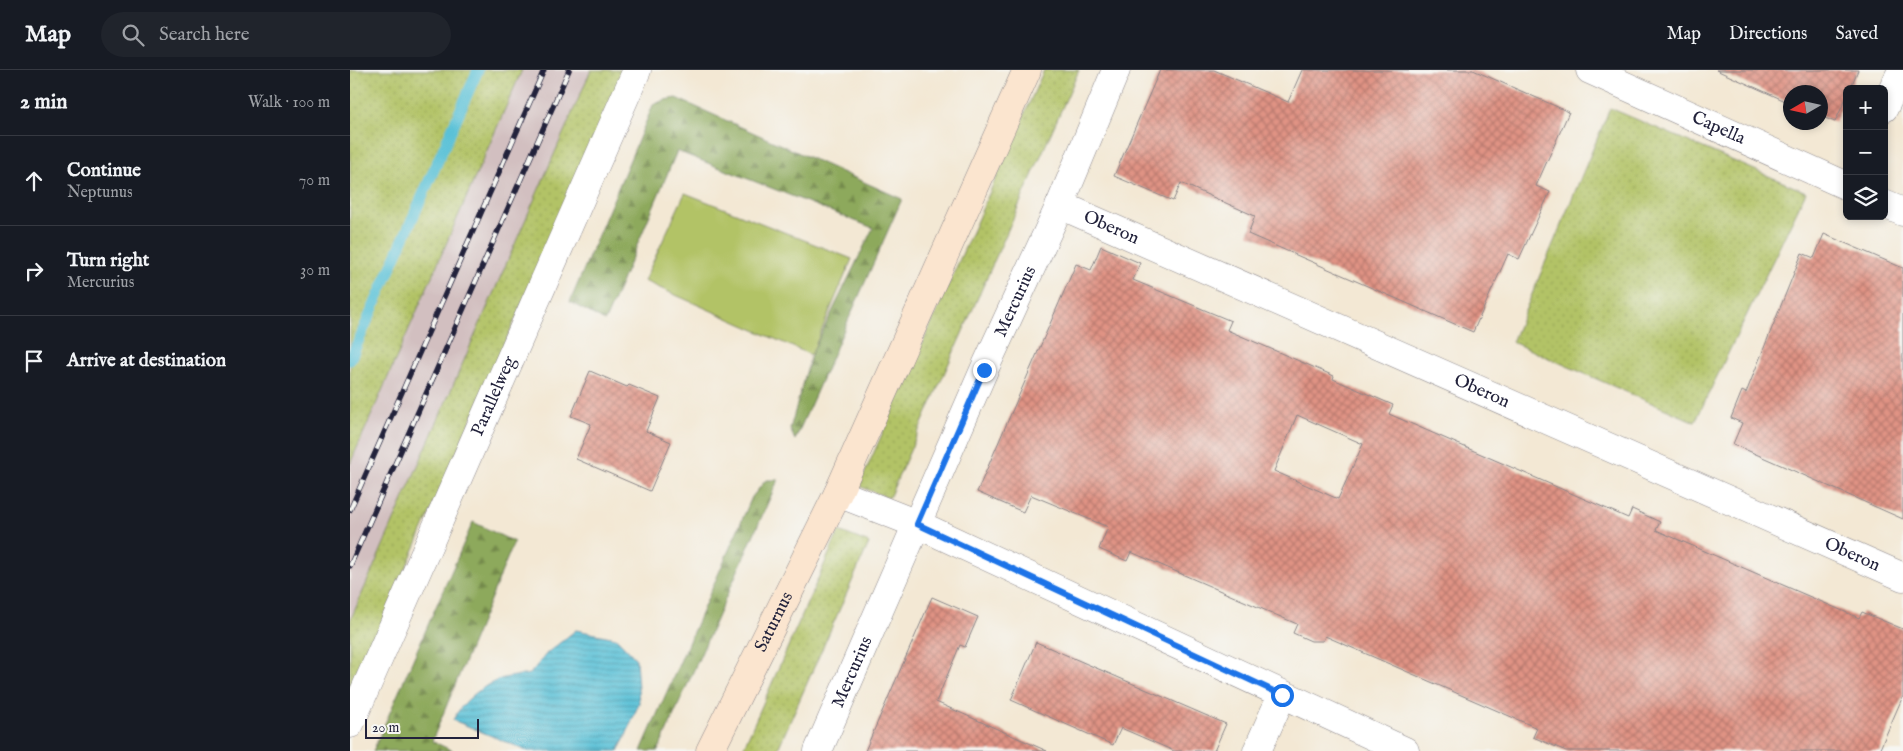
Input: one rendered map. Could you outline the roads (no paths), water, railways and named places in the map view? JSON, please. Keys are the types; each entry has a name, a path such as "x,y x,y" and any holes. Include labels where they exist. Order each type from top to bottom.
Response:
{"street":[{"name":"Parallelweg","path":"350,724 637,70"},
{"path":"1027,70 838,493 917,524 1405,751"},
{"name":"Mercurius","path":"818,751 984,370 1060,205 1116,70"},
{"name":"Capella","path":"1590,70 1843,184"},
{"path":"1888,100 1902,70"},
{"name":"Oberon","path":"1060,205 1903,577"},
{"path":"1888,206 1903,212"},
{"name":"Saturnus","path":"710,751 838,493"},
{"path":"1257,751 1282,695"}],"water":[{"path":"576,630 616,638 636,659 639,703 618,751 528,751 453,720 461,707 478,691 502,679 530,674 547,653"}],"waterway":[{"path":"350,360 478,70"}],"railway":[{"path":"350,510 544,70"},
{"path":"350,566 569,70"}]}
